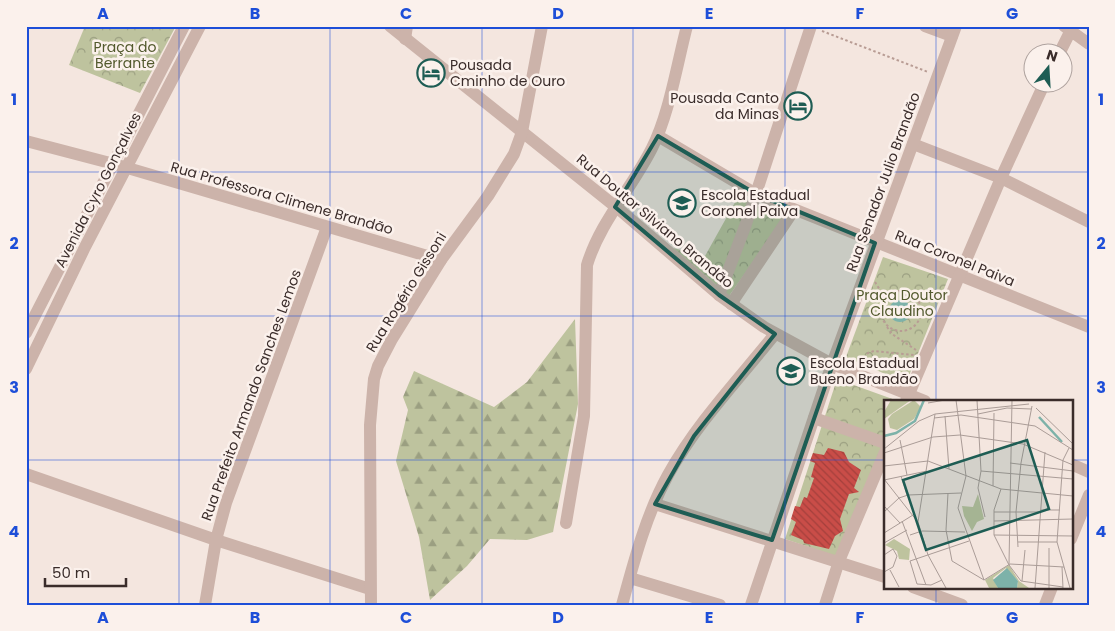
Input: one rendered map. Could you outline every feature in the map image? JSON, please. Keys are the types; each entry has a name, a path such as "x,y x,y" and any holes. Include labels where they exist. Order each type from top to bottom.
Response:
{"street":[{"name":"Avenida Cyro Gonçalves","path":"26,370 72,261 120,166 184,26"},
{"name":"Avenida Cyro Gonçalves","path":"120,166 200,26"},
{"name":"Rua Doutor Silviano Brandão","path":"390,26 406,33 522,132 615,206 731,304 775,334 832,364 908,398"},
{"name":"Rua Rogério Gissoni","path":"371,605 370,425 374,380 378,366 392,339 441,260 507,167 522,132 542,26"},
{"path":"566,523 584,416 587,266 591,253 615,206 648,157 658,136 686,26"},
{"path":"924,26 954,31"},
{"path":"719,295 756,194 811,27"},
{"path":"1064,42 1069,28 1089,44"},
{"name":"Rua Senador Julio Brandão","path":"751,605 832,364 954,31"},
{"path":"908,398 1001,178 1040,92"},
{"name":"Rua Coronel Paiva","path":"658,136 756,194 1089,327"},
{"name":"Rua Professora Climene Brandão","path":"26,141 120,166 441,260"},
{"path":"913,144 1001,178 1089,222"},
{"path":"731,304 794,210"},
{"name":"Rua Prefeito Armando Sanches Lemos","path":"205,605 216,540 229,494 327,227"},
{"name":"Avenida Cyro Gonçalves","path":"26,333 72,261"},
{"path":"622,605 655,504 669,473 694,436 775,334"},
{"path":"814,418 884,443"},
{"path":"826,605 839,561 884,454"},
{"path":"1072,464 1089,472"},
{"path":"26,474 216,540 370,589"},
{"path":"1072,537 1089,495"},
{"path":"655,504 839,561 884,578"},
{"path":"630,578 720,605"},
{"path":"916,588 962,605"},
{"path":"1045,605 1052,588"}],"path":[{"path":"811,27 938,76"},
{"path":"866,269 885,298"},
{"path":"887,326 898,332 911,330 922,313 918,299 906,292 892,293 885,298 881,315 887,326 892,334 925,356"},
{"path":"858,374 862,361 874,351 925,356"}],"highlighted area":[{"path":"658,136 756,194 875,243 772,540 655,504 694,436 775,334 719,295 615,207"}],"green space":[{"name":"Praça do Berrante","path":"85,26 176,26 140,93 69,65"},
{"path":"738,197 784,218 729,296 673,248 705,256"},
{"name":"Praça Doutor Claudino","path":"883,257 948,279 906,383 846,357"},
{"path":"575,319 578,404 553,532 527,540 490,539 467,566 430,600 419,537 396,461 408,410 403,397 414,371 494,407 527,382"},
{"path":"837,379 895,400 884,400 884,444 838,557 785,539"}],"water":[{"path":"900,300 908,303 911,311 908,319 900,322 892,319 889,311 892,303"}],"building":[{"path":"828,448 844,452 849,462 861,470 854,488 859,492 849,494 840,519 843,531 835,536 829,549 804,543 803,540 791,535 796,522 791,519 795,506 800,507 804,497 807,498 814,478 811,477 815,463 810,461 813,453 824,455"}],"place":[{"name":"Pousada Cminho de Ouro","path":"431,73"},
{"name":"Pousada Canto da Minas","path":"798,106"},
{"name":"Escola Estadual Coronel Paiva","path":"682,203"},
{"name":"Escola Estadual Bueno Brandão","path":"791,371"}]}
